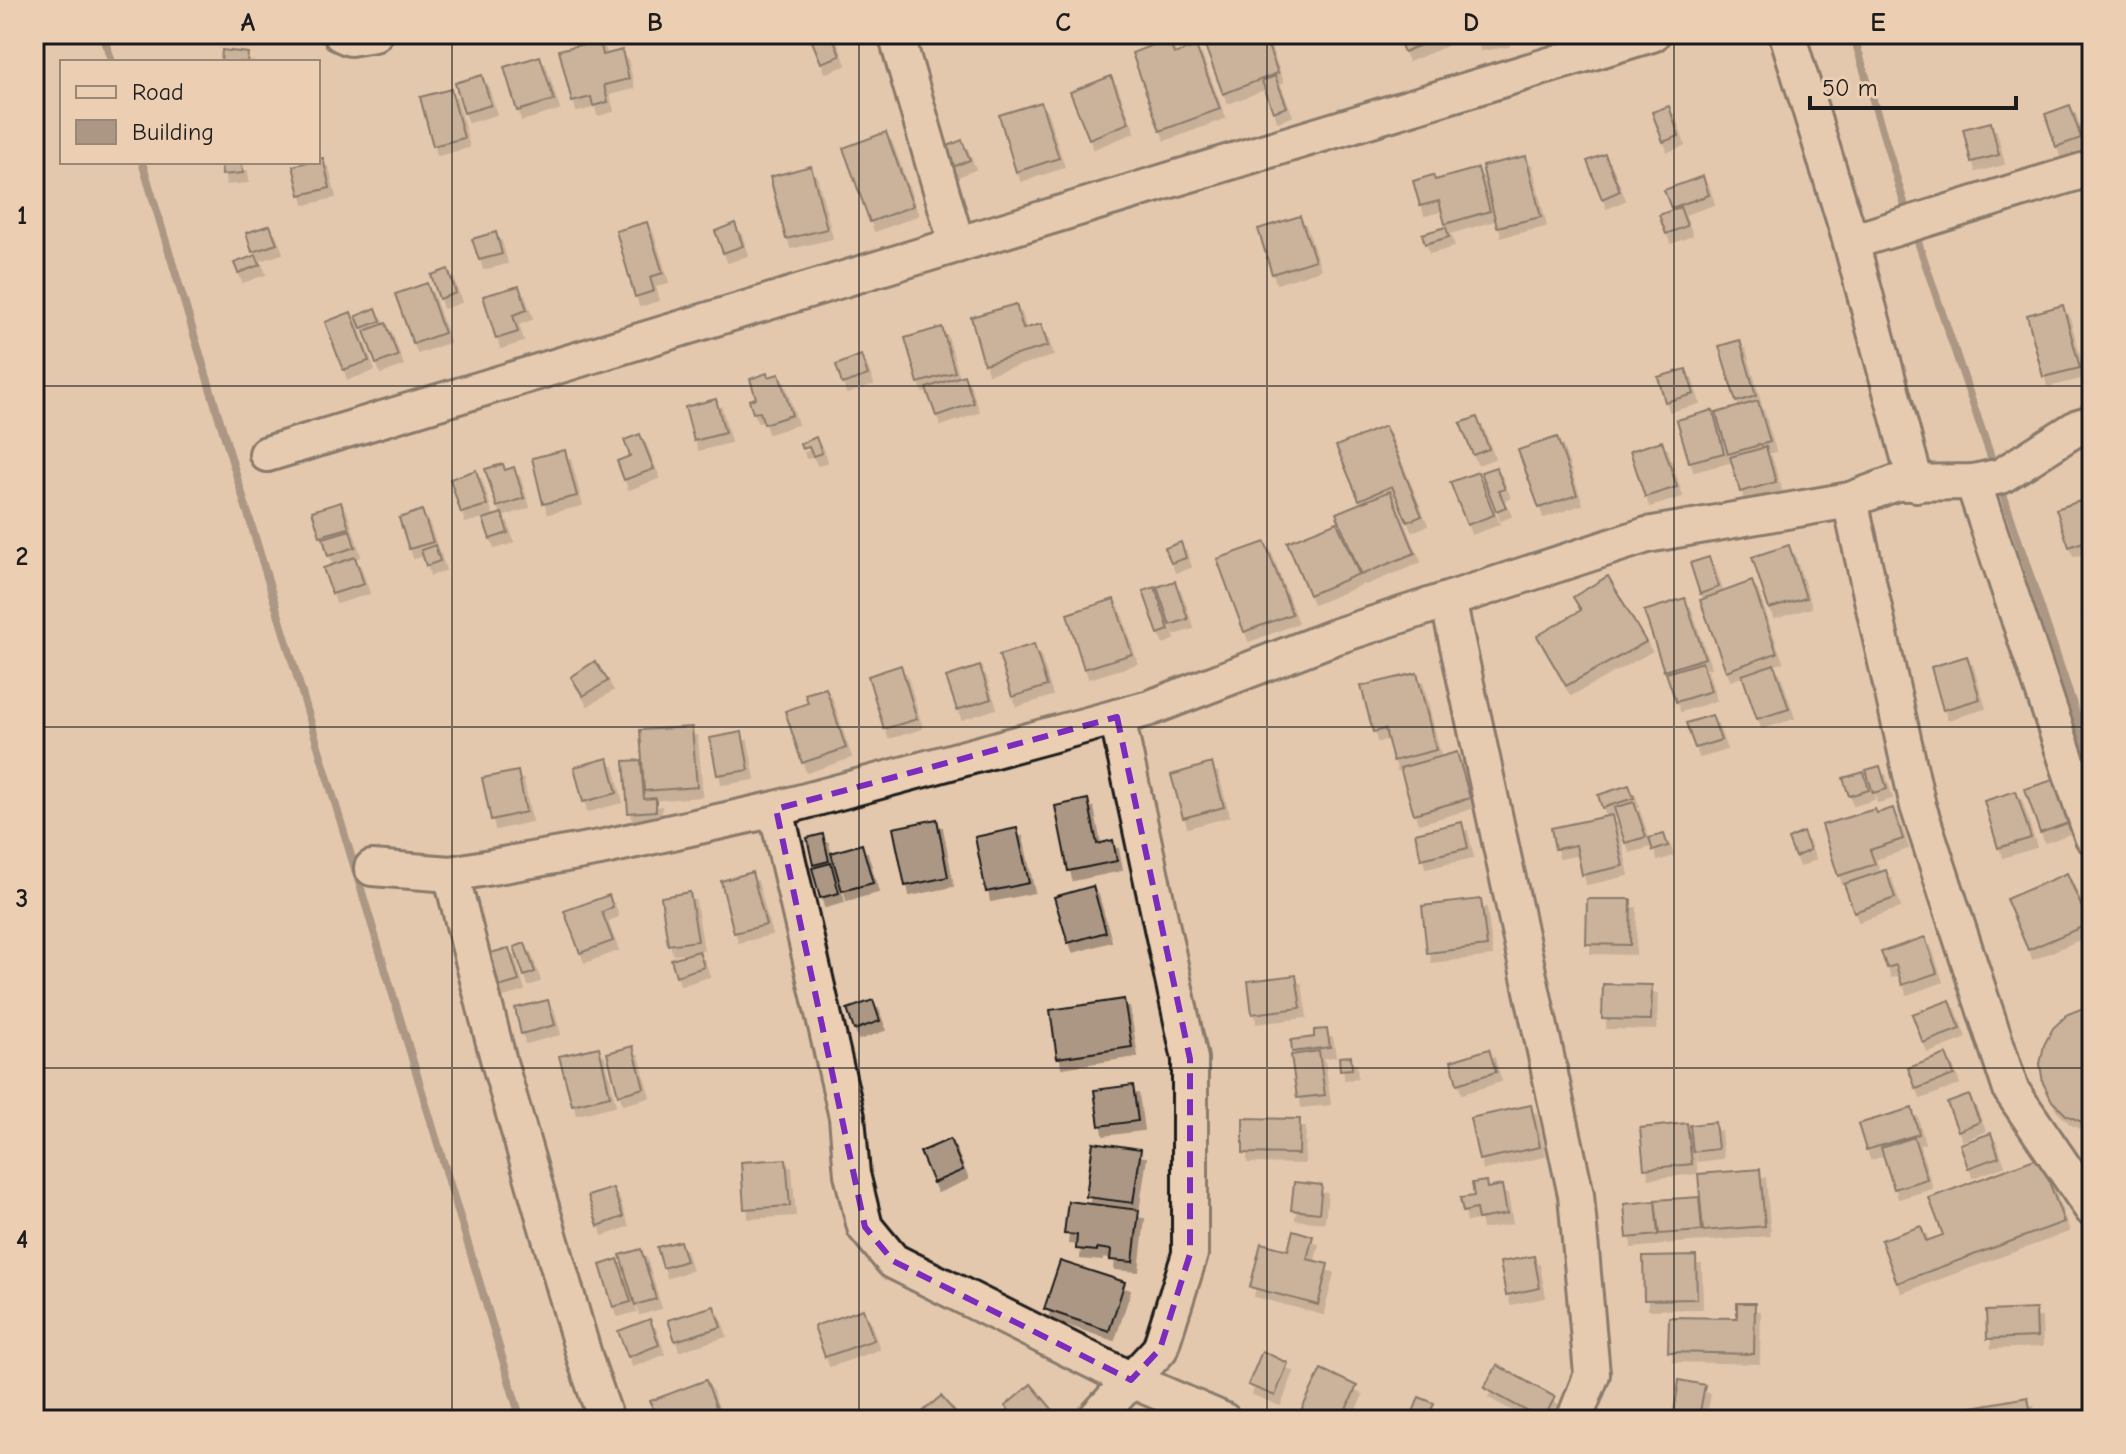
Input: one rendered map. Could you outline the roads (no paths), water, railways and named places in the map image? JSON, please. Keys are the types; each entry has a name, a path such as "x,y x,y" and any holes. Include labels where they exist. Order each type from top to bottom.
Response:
{"street":[{"path":"341,34 350,38 374,34"},
{"path":"896,34 957,245"},
{"path":"267,454 1652,34"},
{"path":"1787,34 1851,242 1916,484"},
{"path":"1851,242 2092,168"},
{"path":"372,868 451,874 600,848 776,809 1150,708 1334,637 1647,535 1850,500 1896,483 1973,482 2001,476 2078,427 2092,423"},
{"path":"1973,482 2092,836"},
{"path":"1850,500 1918,806 2011,1090 2092,1209"},
{"path":"1448,600 1576,1195 1592,1374 1574,1420"},
{"path":"1094,1420 1160,1349 1190,1254 1190,1059 1117,717"},
{"path":"776,809 847,1117 852,1174 865,1227 893,1261 1131,1380 1223,1420"},
{"path":"451,874 499,1062 586,1362 606,1420"}],"waterway":[{"path":"103,34 111,60"},
{"path":"1853,34 1905,206"},
{"path":"143,164 521,1420"},
{"path":"1916,236 1995,469"},
{"path":"2000,485 2092,762"}]}
